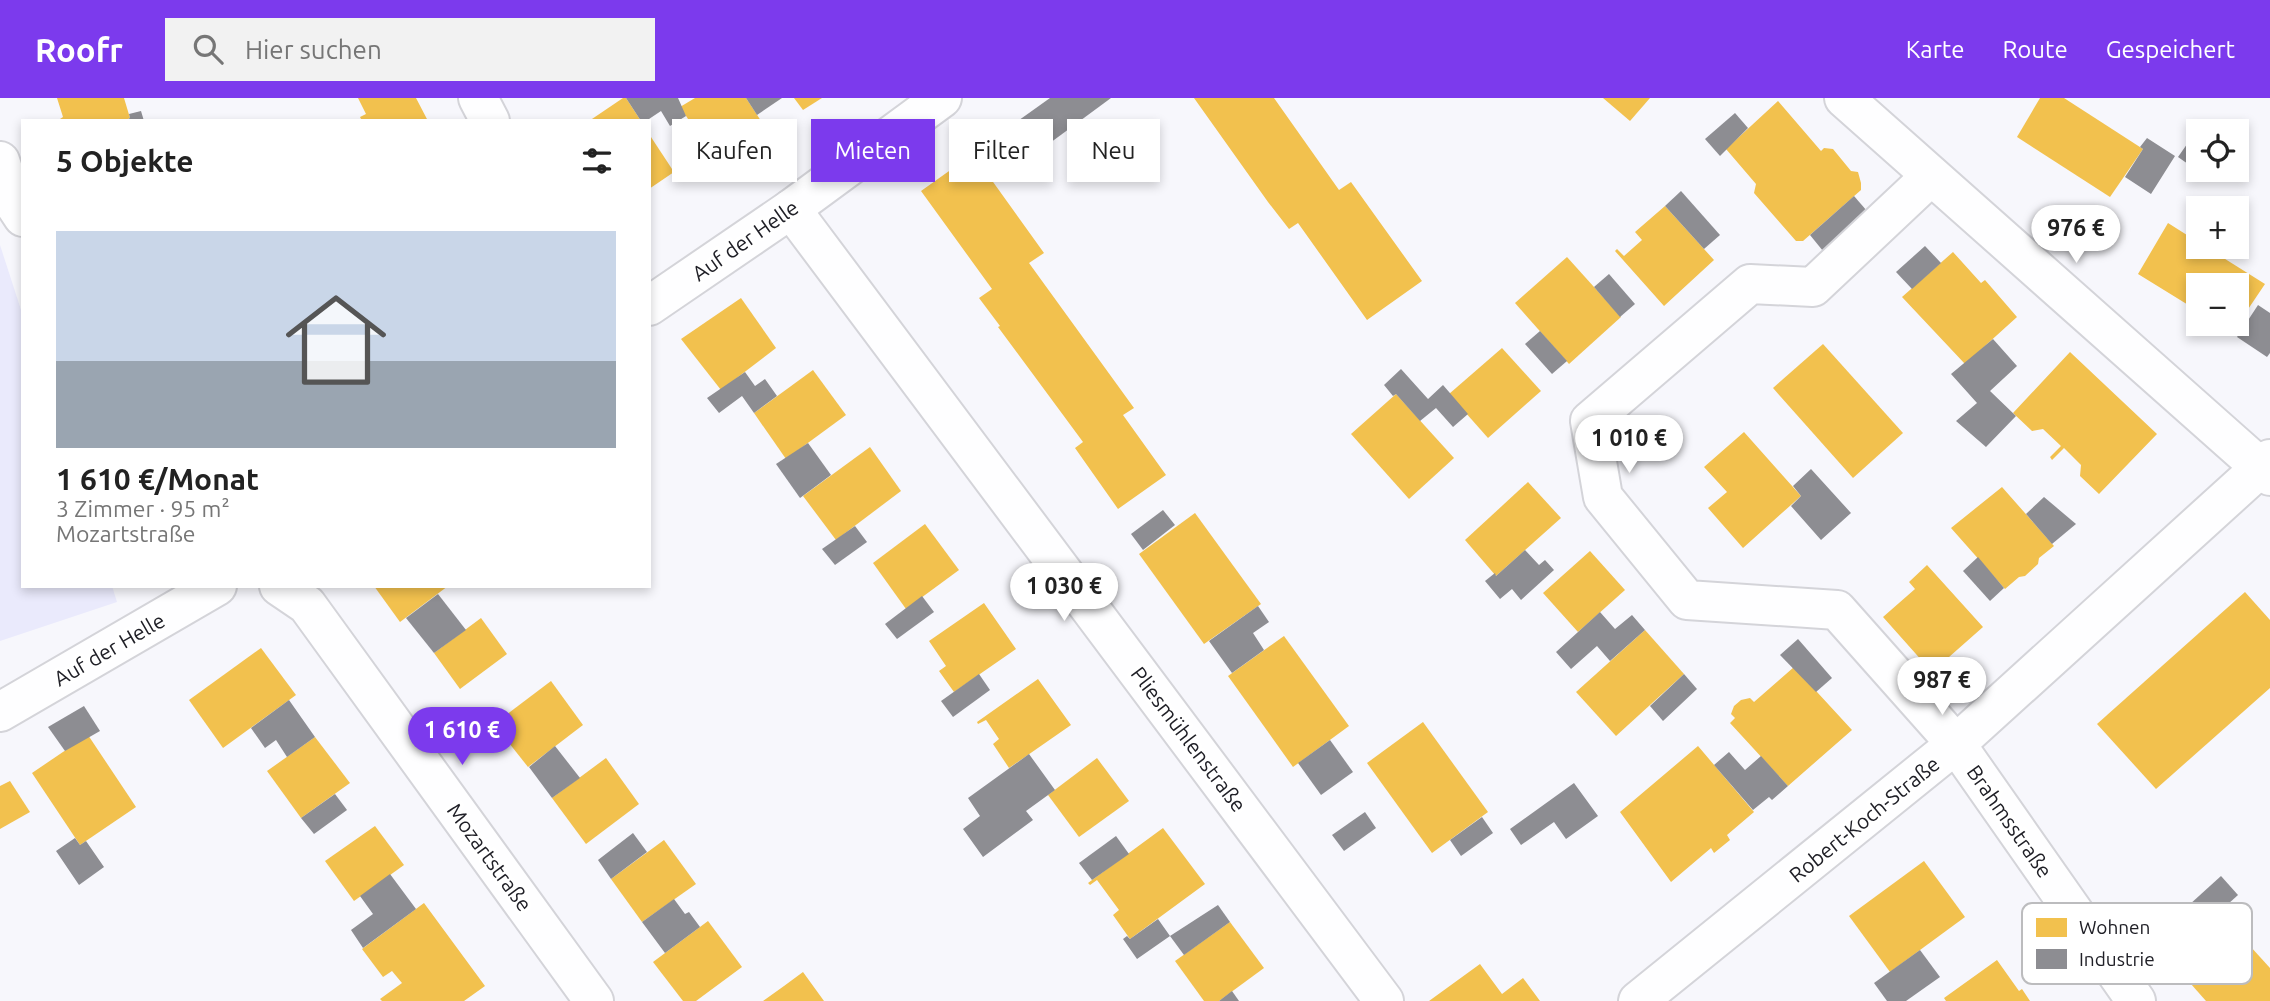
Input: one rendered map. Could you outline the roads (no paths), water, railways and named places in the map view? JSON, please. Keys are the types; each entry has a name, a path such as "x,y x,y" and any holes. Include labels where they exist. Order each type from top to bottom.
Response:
{"street":[{"path":"478,98 489,119"},
{"name":"Auf der Helle","path":"651,305 792,209 942,98"},
{"path":"1844,98 2267,468"},
{"path":"0,161 15,205 21,214"},
{"name":"Brahmsstraße","path":"1931,176 1813,287 1750,284 1590,421 1603,497 1687,600 1837,610 1956,744 2067,903"},
{"name":"Pliesmühlenstraße","path":"792,209 1384,1001"},
{"name":"Robert-Koch-Straße","path":"1639,1001 1956,744 2267,468"},
{"name":"Auf der Helle","path":"0,712 214,588"},
{"name":"Mozartstraße","path":"282,588 307,605 594,1001"},
{"name":"Brahmsstraße","path":"2124,984 2136,1001"}]}
